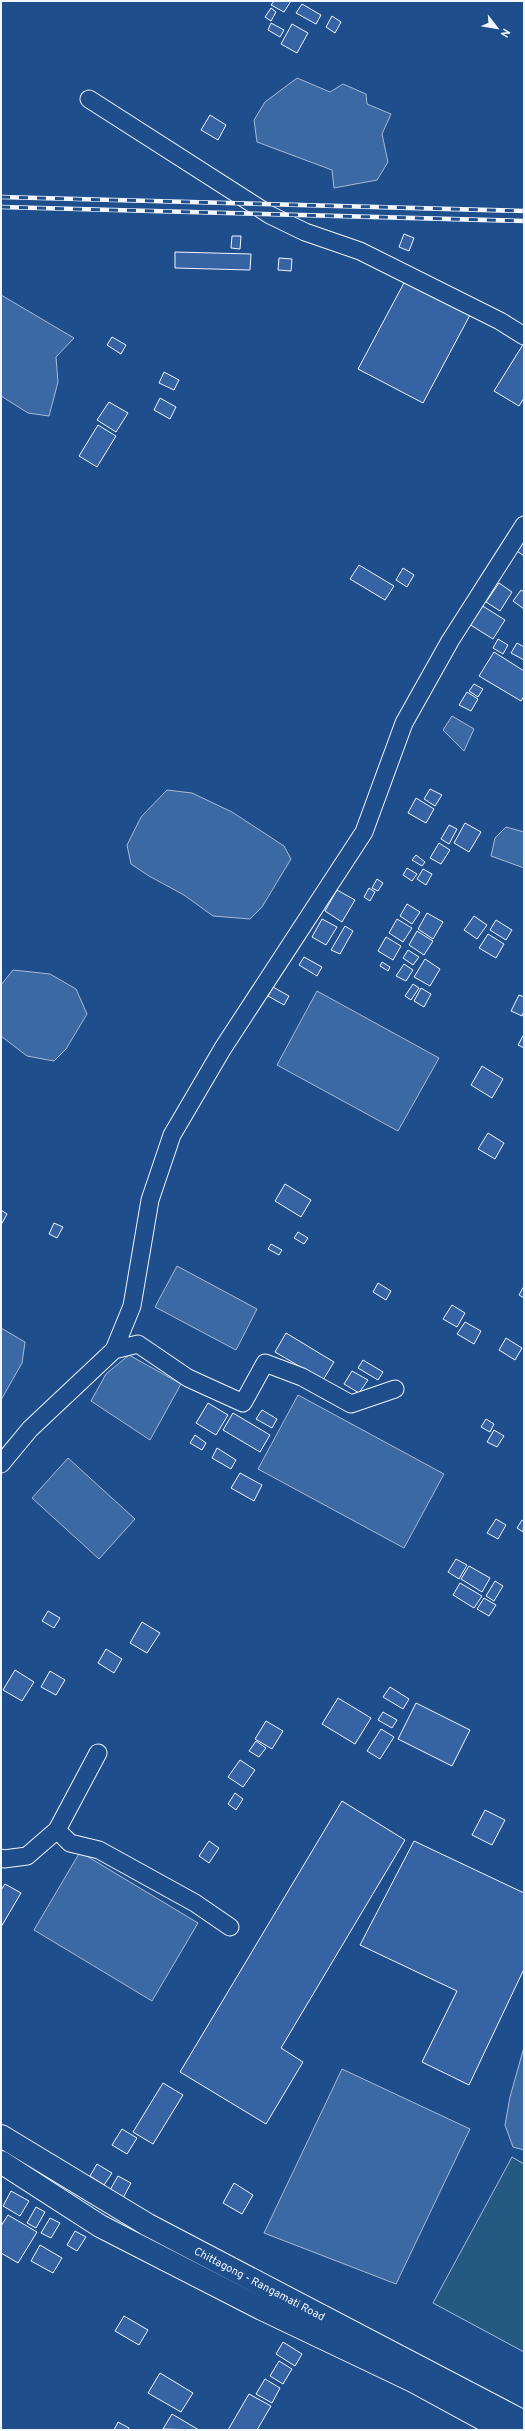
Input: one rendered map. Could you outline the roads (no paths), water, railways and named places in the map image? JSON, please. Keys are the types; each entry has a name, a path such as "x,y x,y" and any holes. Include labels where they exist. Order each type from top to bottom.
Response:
{"highway":[{"name":"Chittagong - Rangamati Road","path":"1,2136 148,2225 524,2422"},
{"name":"Chittagong - Rangamati Road","path":"1,2162 100,2226 262,2309 413,2381 503,2430"}],"street":[{"path":"88,99 270,215 305,232 360,251 500,321 524,336"},
{"path":"1,1464 30,1429 114,1350 132,1306 150,1200 172,1135 224,1048 364,832 404,723 450,641 524,525"},
{"path":"114,1350 138,1344 188,1378 243,1403 266,1363 302,1377 351,1404 395,1389"},
{"path":"1,1858 4,1859 28,1856 57,1830 98,1754"},
{"path":"57,1830 70,1842 99,1850 195,1903 230,1927"}],"railway":[{"path":"1,197 524,211"},
{"path":"1,207 524,221"}]}
